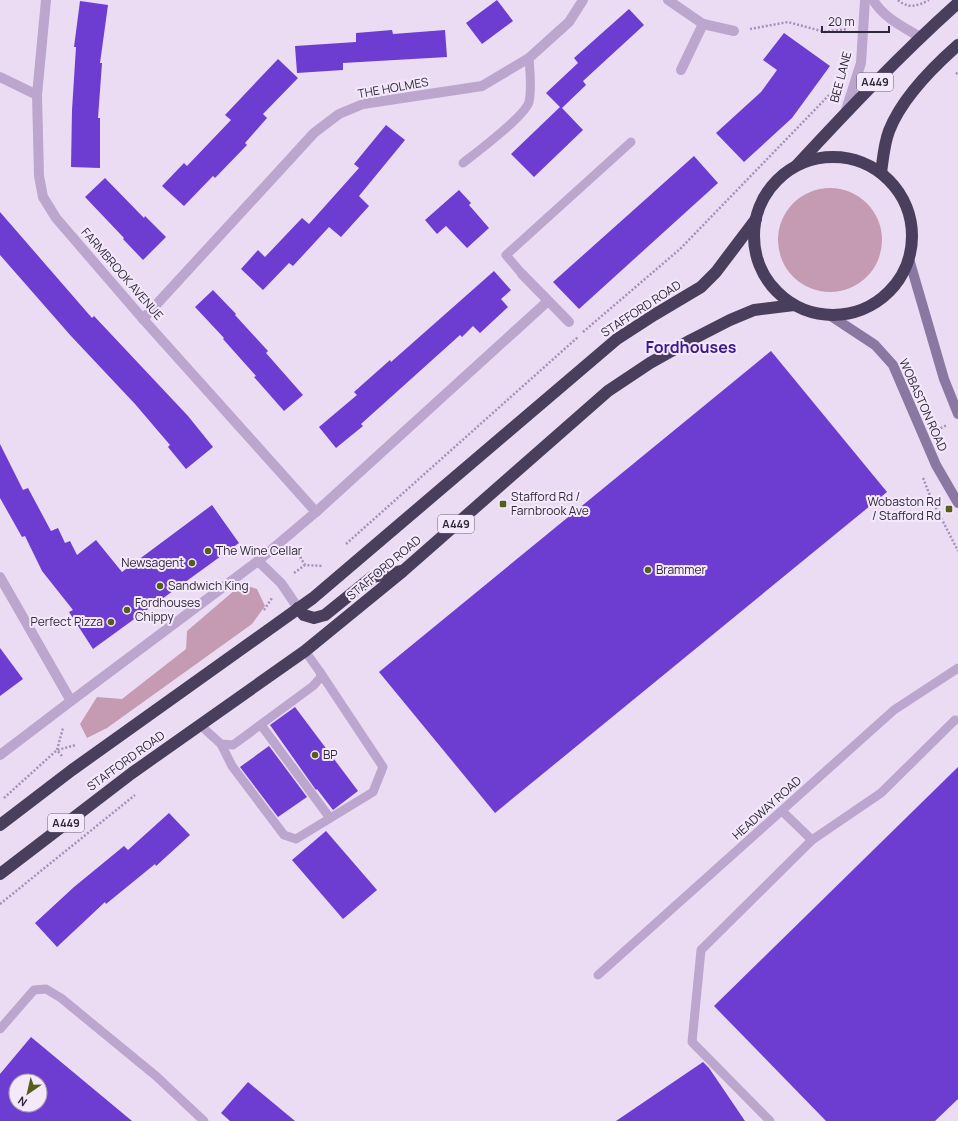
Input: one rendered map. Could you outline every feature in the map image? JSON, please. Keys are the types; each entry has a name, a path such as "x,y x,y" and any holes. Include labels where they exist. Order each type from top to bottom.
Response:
{"highway":[{"name":"A449","path":"797,166 818,158 840,157 862,162 881,173 895,187 905,203 911,221 912,240 909,259 900,279 885,296 866,308 849,316 818,314 794,305 774,289 761,268 754,244 756,219 764,198 778,179 797,166 845,113 920,37 958,3"},
{"name":"A449","path":"881,173 889,131 901,108 938,63 958,45"},
{"name":"STAFFORD ROAD","path":"0,825 72,770 319,592 617,340 654,315 701,287 716,272 756,219"},
{"name":"STAFFORD ROAD","path":"0,874 132,773 305,651 404,571 608,391 650,363 690,340 730,320 754,310 794,305"},
{"path":"298,608 304,615 314,618 325,615 372,577 404,571"}],"street":[{"name":"FARMBROOK AVENUE","path":"46,0 37,95 39,176 43,198 56,218 143,319 316,512"},
{"name":"THE HOLMES","path":"143,319 314,133 339,114 364,104 482,86 529,58 569,22 583,0"},
{"path":"668,0 703,24 734,31"},
{"name":"BEE LANE","path":"845,113 861,63 865,0"},
{"path":"873,0 878,8 887,16 920,37"},
{"path":"681,70 703,24"},
{"path":"0,78 37,95"},
{"path":"909,259 944,379 958,414"},
{"path":"522,274 569,322"},
{"path":"0,755 71,700 258,561 316,512 548,301"},
{"name":"WOBASTON ROAD","path":"831,316 875,345 893,365 936,464 958,503"},
{"path":"258,561 281,584 298,608"},
{"path":"0,577 71,700"}],"lane":[{"path":"463,163 521,115 528,103 531,80 529,58"},
{"path":"522,274 506,255 631,142"},
{"path":"200,725 221,744 232,766 284,835 296,839 373,792 383,767 305,651"},
{"name":"HEADWAY ROAD","path":"598,975 894,710 958,668"},
{"path":"221,744 233,745 261,725 313,686 321,677 320,672"},
{"path":"770,1121 692,1042 701,950 812,840 881,793 955,720"},
{"path":"261,725 330,818"},
{"path":"782,811 812,840"},
{"path":"0,1029 34,990 46,989 62,998 156,1076 204,1121"}],"path":[{"path":"898,0 899,2 911,7 929,0"},
{"path":"734,31 788,22 825,32 852,28"},
{"path":"344,546 591,325 680,249 838,86"},
{"path":"260,616 281,584 305,565 321,567 327,562"},
{"path":"0,802 57,750 78,744"},
{"path":"0,904 138,793"}],"shaded area":[{"path":"830,188 850,192 867,203 878,220 882,240 878,260 867,277 850,288 830,292 810,288 793,277 782,260 778,240 782,220 793,203 810,192"},
{"path":"242,584 257,589 265,606 252,624 107,728 87,738 80,724 97,697 122,699 186,649 187,631"}],"building":[{"path":"497,0 513,21 482,44 466,23"},
{"path":"80,1 108,5 100,63 102,63 98,118 100,118 100,168 71,167 72,110 76,47 74,47"},
{"path":"629,9 644,25 583,81 586,85 562,108 583,130 534,177 511,154 560,107 546,93 578,63 574,58"},
{"path":"392,30 393,34 445,30 447,57 343,63 343,70 297,73 295,46 356,42 356,33"},
{"path":"784,33 830,66 792,118 744,162 716,133 761,92 777,70 763,60"},
{"path":"278,59 298,78 263,114 267,118 245,143 247,145 215,178 213,176 184,206 162,186 184,163 187,166 231,120 225,115"},
{"path":"386,125 405,140 359,196 369,206 341,237 329,227 293,266 289,263 263,290 241,269 258,250 265,257 302,218 309,224 359,168 354,164"},
{"path":"694,156 718,183 579,309 553,282"},
{"path":"105,178 144,218 145,216 166,237 143,260 85,197"},
{"path":"459,190 471,203 469,205 489,228 467,248 446,226 437,234 425,220"},
{"path":"0,212 92,318 94,316 188,416 213,447 186,469 168,447 170,445 135,404 71,336 0,255"},
{"path":"494,271 511,290 501,299 508,307 480,333 473,326 462,337 460,335 361,424 363,426 336,448 319,427 357,395 354,392 390,360 391,362"},
{"path":"213,290 268,351 266,353 303,395 284,411 254,377 256,376 223,339 224,338 195,307"},
{"name":"Brammer","path":"771,351 887,492 495,813 379,672"},
{"path":"0,444 23,490 28,488 51,531 58,528 65,543 70,541 77,555 96,540 122,572 212,505 239,543 93,649 69,612 73,610 42,571 25,536 22,537 0,498"},
{"path":"0,648 23,679 0,696"},
{"path":"295,707 358,791 333,810 317,789 316,790 270,725"},
{"path":"269,746 307,797 278,817 240,767"},
{"path":"958,767 958,1099 935,1121 826,1121 714,1006"},
{"path":"169,813 190,835 156,866 155,864 106,904 105,902 57,947 35,923 74,887 124,846 128,850"},
{"path":"326,831 377,890 343,919 292,860"},
{"path":"31,1037 132,1121 0,1121 0,1074"},
{"path":"703,1062 709,1068 745,1121 616,1121"},
{"path":"248,1082 295,1121 230,1121 221,1113"}],"place":[{"name":"Stafford Rd / Farnbrook Ave","path":"503,504"},
{"name":"Wobaston Rd / Stafford Rd","path":"949,509"},
{"name":"The Wine Cellar","path":"208,551"},
{"name":"Newsagent","path":"192,563"},
{"name":"Brammer","path":"648,570"},
{"name":"Sandwich King","path":"160,586"},
{"name":"Fordhouses Chippy","path":"127,610"},
{"name":"Perfect Pizza","path":"111,622"},
{"name":"BP","path":"315,755"}],"district":[{"name":"Fordhouses","path":"691,347"}]}
